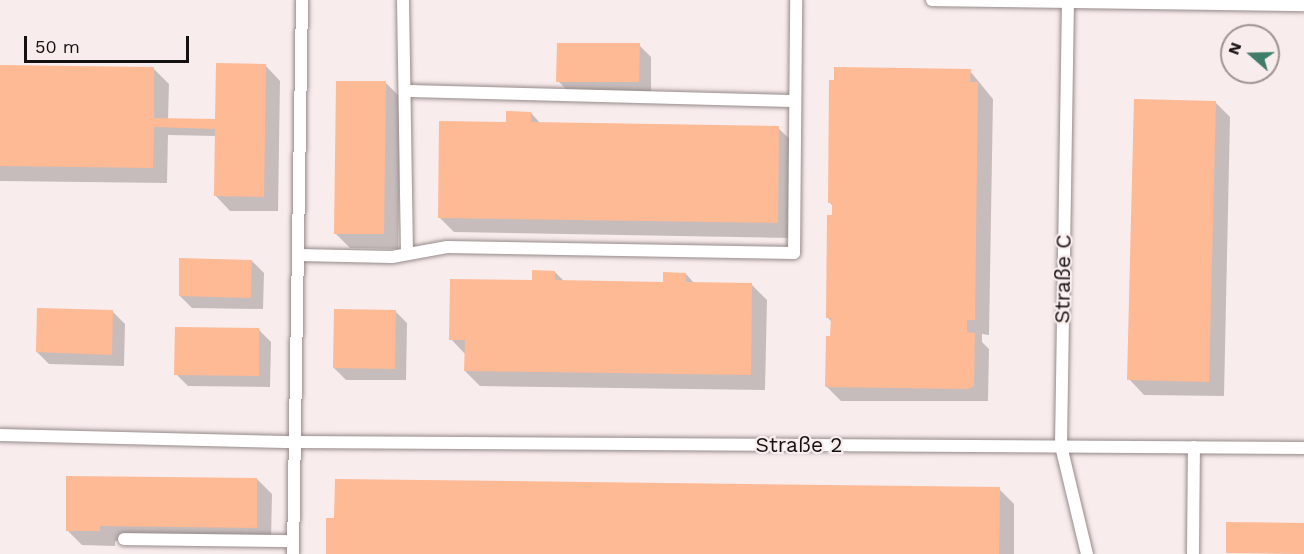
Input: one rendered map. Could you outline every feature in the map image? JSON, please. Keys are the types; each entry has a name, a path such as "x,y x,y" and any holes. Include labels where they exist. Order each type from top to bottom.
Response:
{"lane":[{"path":"124,539 293,548 302,0"},
{"path":"403,0 407,254"},
{"path":"298,255 407,254 447,247 794,253 796,0"},
{"path":"932,0 1304,5"},
{"name":"Straße C","path":"1068,1 1061,446 1087,554"},
{"path":"406,91 795,101"},
{"name":"Straße 2","path":"0,435 295,442 1304,448"},
{"path":"1193,554 1194,447"}],"building":[{"path":"557,43 640,43 639,82 556,82"},
{"path":"216,63 266,64 264,197 214,196 215,129 154,127 153,168 0,166 0,65 154,67 154,118 215,119"},
{"path":"834,67 971,69 970,82 978,82 975,320 967,320 967,332 975,333 974,386 968,389 825,387 826,336 830,336 831,318 826,318 827,215 832,215 832,203 828,203 829,80 834,80"},
{"path":"336,81 386,81 384,234 334,234"},
{"path":"1134,99 1216,101 1209,382 1127,380"},
{"path":"506,111 531,112 531,122 779,126 778,223 438,218 439,121 506,122"},
{"path":"179,258 252,260 251,298 179,296"},
{"path":"532,270 555,271 555,280 663,282 663,272 686,273 686,282 752,283 751,375 464,371 465,340 449,340 450,279 532,280"},
{"path":"37,308 113,310 112,355 36,352"},
{"path":"334,309 396,310 395,369 333,368"},
{"path":"175,327 259,328 259,376 174,375"},
{"path":"66,476 257,478 257,528 100,526 100,531 66,531"},
{"path":"335,479 1000,487 999,554 326,554 326,518 334,518"},
{"path":"1226,522 1304,523 1304,554 1226,553"}]}
